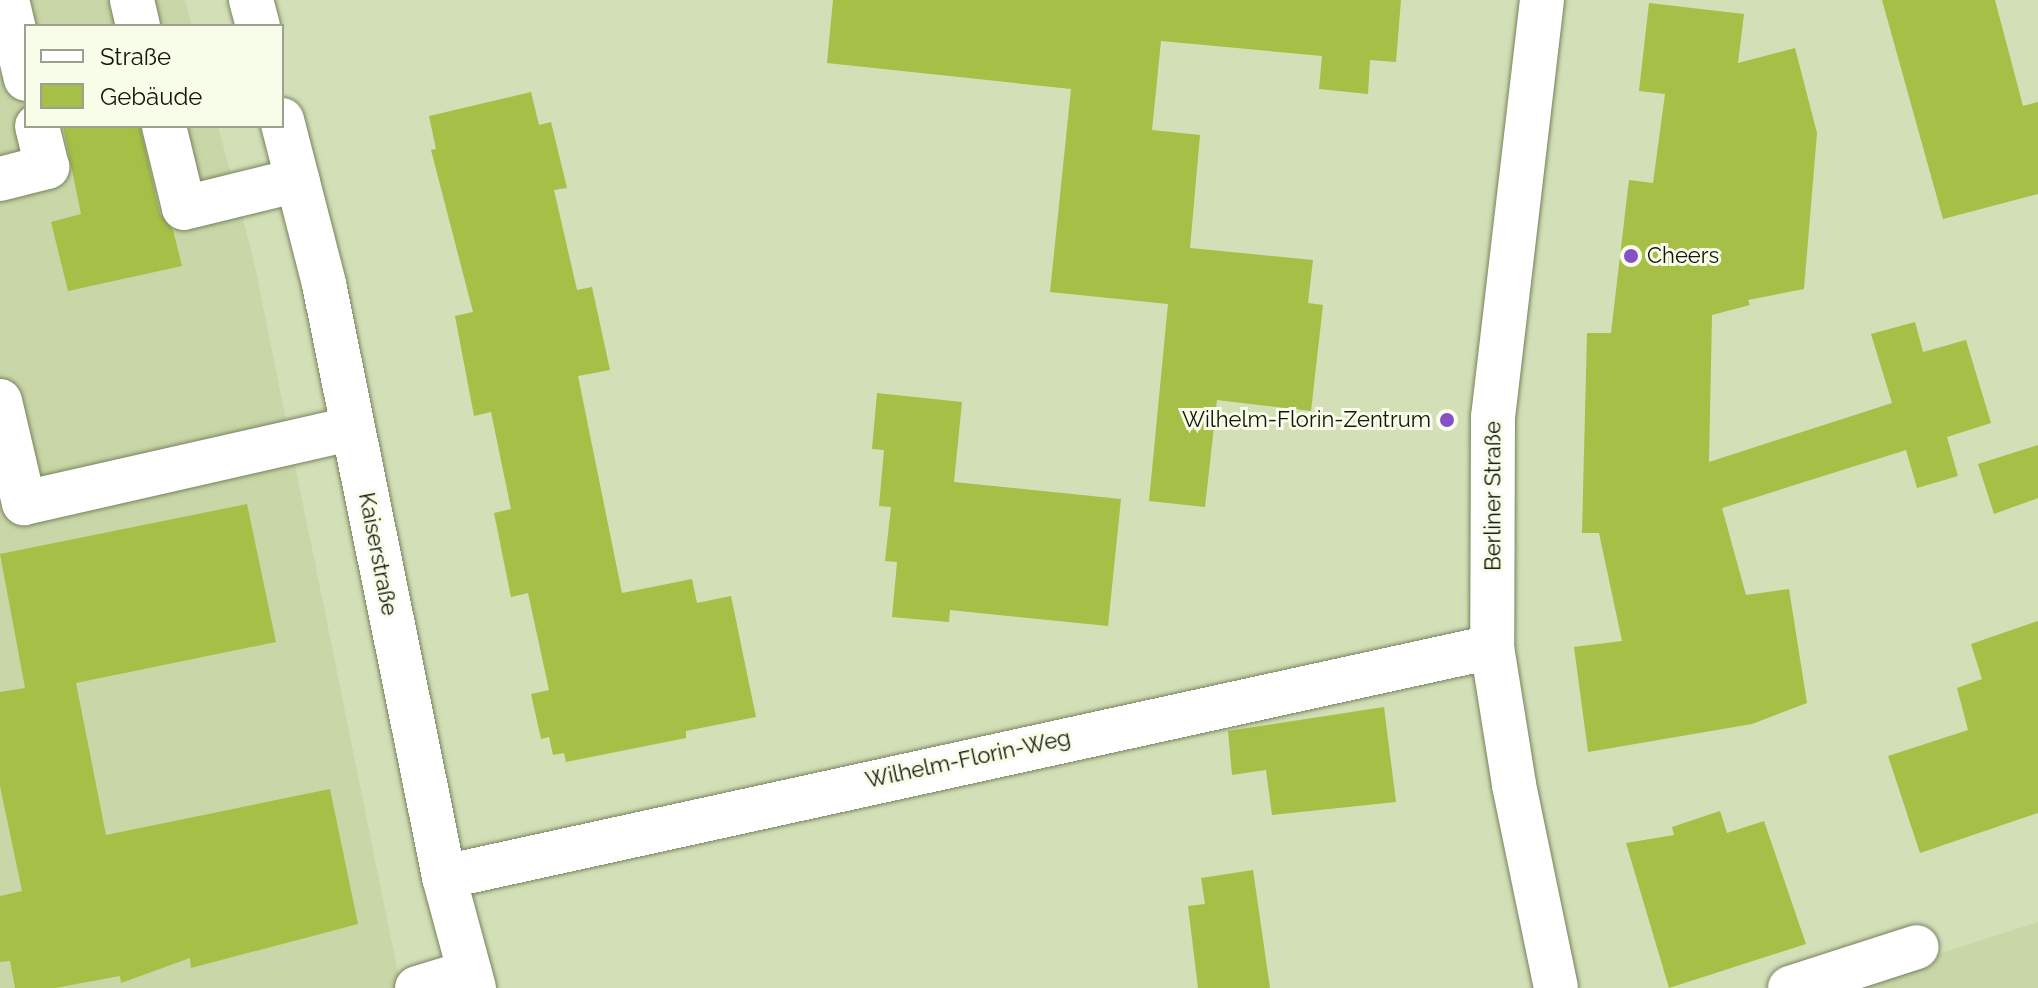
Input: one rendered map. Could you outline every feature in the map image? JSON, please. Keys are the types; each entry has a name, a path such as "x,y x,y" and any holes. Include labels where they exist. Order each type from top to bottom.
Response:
{"street":[{"path":"7,0 24,71"},
{"path":"132,0 138,24"},
{"path":"251,0 257,24"},
{"name":"Berliner Straße","path":"1542,0 1493,417 1492,647 1514,785 1556,988"},
{"path":"0,179 47,167 37,128"},
{"path":"164,128 184,208 298,180"},
{"name":"Kaiserstraße","path":"284,128 353,428 444,877 472,980"},
{"path":"0,401 24,503 353,428"},
{"name":"Wilhelm-Florin-Weg","path":"444,877 1492,647"},
{"path":"1790,988 1917,947"},
{"path":"417,988 472,980"}],"shaded area":[{"path":"0,0 185,0 191,24 24,24 24,128 219,128 253,257 401,988 0,988"},
{"path":"2038,922 2038,988 1833,988"}],"building":[{"path":"833,0 1401,0 1396,62 1370,60 1368,94 1319,89 1322,56 1161,41 1152,130 1200,135 1190,248 1313,260 1308,303 1323,305 1311,411 1217,400 1205,507 1149,501 1168,304 1050,292 1071,89 827,63"},
{"path":"1882,0 1995,0 2023,106 2038,102 2038,194 1943,219"},
{"path":"1649,3 1744,14 1738,63 1795,48 1817,133 1804,289 1748,300 1750,305 1712,315 1709,462 1892,403 1871,334 1915,322 1923,352 1966,340 1991,423 1947,437 1958,476 1917,488 1906,450 1722,508 1746,595 1789,589 1807,703 1752,724 1588,752 1574,647 1622,641 1599,533 1582,533 1587,333 1611,333 1629,180 1653,183 1665,94 1639,91"},
{"path":"531,92 539,125 551,122 567,188 554,190 577,290 592,287 610,370 578,376 622,593 692,579 697,603 731,596 756,717 686,731 686,738 566,762 564,753 553,755 549,737 541,739 531,694 549,690 528,593 511,597 494,513 511,509 491,412 474,416 455,316 473,312 431,150 436,149 429,116"},
{"path":"63,128 140,128 160,214 173,230 182,266 68,291 51,222 81,214"},
{"path":"877,393 962,402 954,482 1121,499 1108,626 950,610 949,622 892,617 897,562 885,561 891,507 879,506 884,450 872,449"},
{"path":"2038,445 2038,498 1994,514 1978,464"},
{"path":"247,504 276,642 76,683 106,835 330,789 358,924 191,968 190,958 121,983 120,976 55,988 15,988 10,961 0,962 0,896 22,891 0,786 0,692 25,688 0,554"},
{"path":"2038,621 2038,813 1920,853 1888,756 1968,730 1957,688 1982,679 1971,644"},
{"path":"1384,707 1396,802 1272,815 1266,770 1232,775 1228,731"},
{"path":"1720,811 1727,833 1764,821 1806,944 1669,988 1626,843 1674,835 1672,827"},
{"path":"1253,870 1270,988 1198,988 1188,906 1205,904 1201,878"}],"place":[{"name":"Cheers","path":"1631,256"},
{"name":"Wilhelm-Florin-Zentrum","path":"1447,420"}]}
